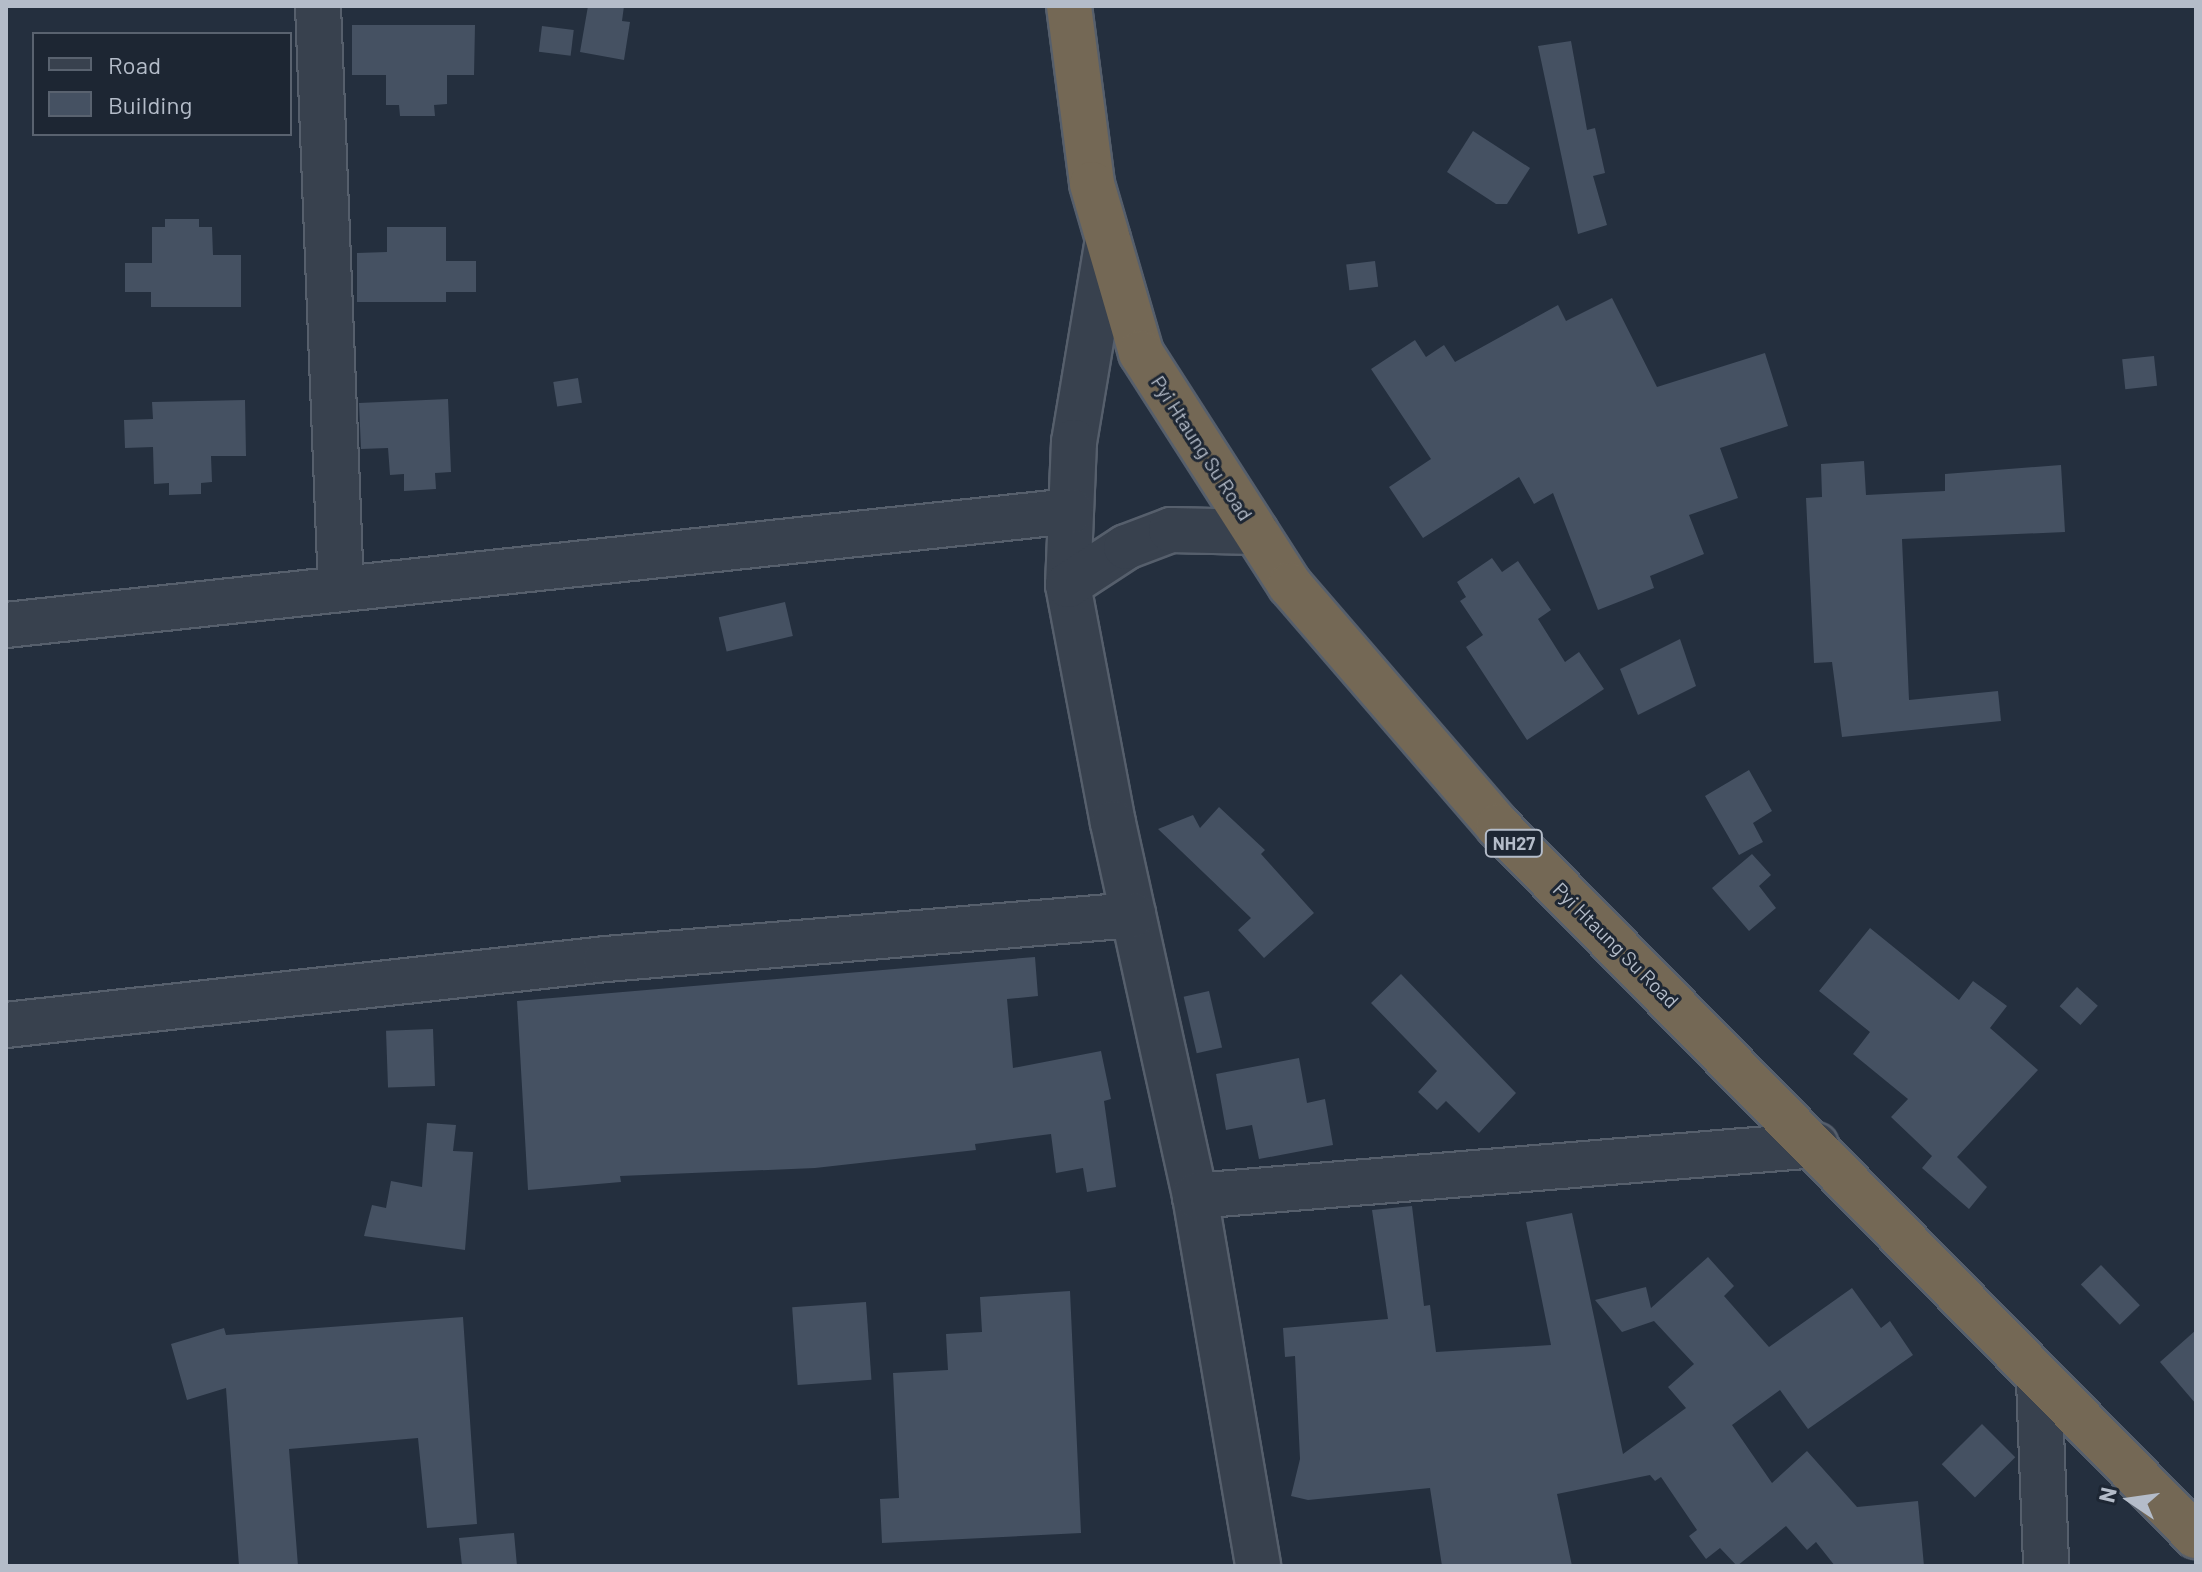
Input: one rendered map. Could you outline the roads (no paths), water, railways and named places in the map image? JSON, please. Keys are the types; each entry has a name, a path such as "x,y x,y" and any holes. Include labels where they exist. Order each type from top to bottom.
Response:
{"highway":[{"name":"Pyi Htaung Su Road","path":"1069,6 1092,184 1141,353 1290,585 1498,826 1816,1145 2039,1380 2196,1536"}],"street":[{"path":"318,6 341,589"},
{"path":"1108,239 1074,442 1068,585 1133,915 1195,1196 1258,1566"},
{"path":"6,625 1071,511"},
{"path":"1068,585 1126,547 1171,530 1256,532"},
{"path":"6,1025 606,959 1133,915"},
{"path":"1195,1196 1816,1145"},
{"path":"2039,1380 2046,1566"}]}
